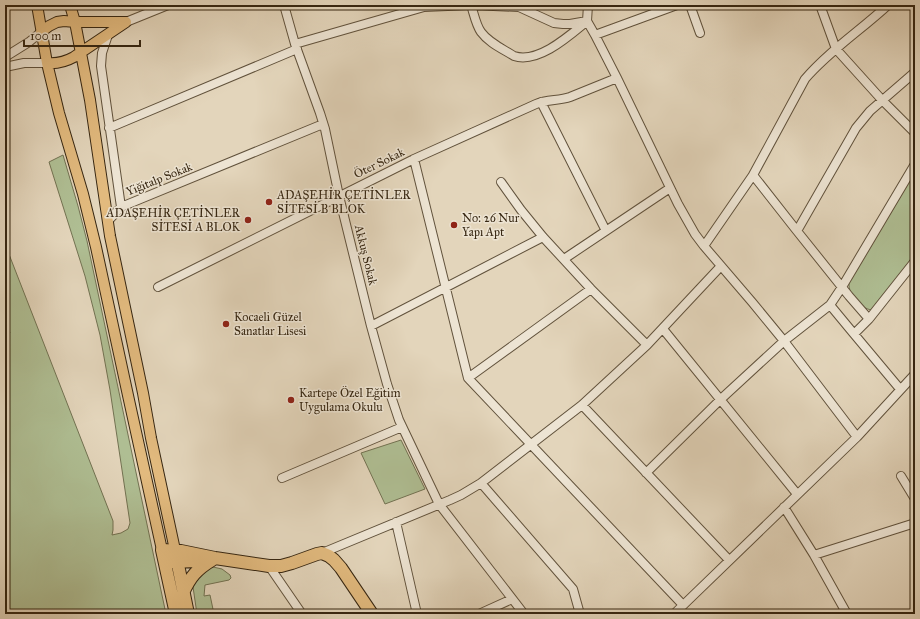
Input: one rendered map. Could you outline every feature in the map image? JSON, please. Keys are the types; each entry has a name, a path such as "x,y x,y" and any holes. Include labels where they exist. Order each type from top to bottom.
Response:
{"highway":[{"path":"176,614 163,556 176,556 190,552 215,558 269,566 281,566 322,553 329,556 341,568 372,614"},
{"path":"176,556 188,614"},
{"path":"183,593 193,574 215,558"}],"main road":[{"path":"37,5 47,63 63,128 83,194 96,247 163,556"},
{"path":"70,5 75,22 90,100 108,221 176,556"},
{"path":"41,32 49,26 64,20 75,22 126,22"},
{"path":"47,63 54,64 65,62 74,58 126,22"}],"street":[{"path":"126,22 168,5"},
{"name":"Akkuş Sokak","path":"284,5 296,46 323,124 371,326 391,398 402,427 439,504 524,614"},
{"path":"588,5 587,21 617,78 690,226 704,246 784,341 857,437"},
{"path":"595,35 677,5"},
{"path":"690,5 700,33"},
{"path":"820,5 836,49 882,100 915,133"},
{"path":"704,246 753,175 805,79 836,49 888,5"},
{"path":"471,6 481,32 489,40 514,56 519,57 530,56 545,51 571,35 587,21"},
{"path":"109,128 296,46 424,7 519,6 554,23 570,24 587,21"},
{"path":"5,57 41,32"},
{"name":"Yiğitalp Sokak","path":"108,35 102,53 101,66 120,207 323,124"},
{"path":"5,67 24,63 47,63"},
{"path":"797,231 856,128 870,111 915,72"},
{"name":"Öter Sokak","path":"158,287 414,159 541,102 562,100 617,78"},
{"path":"541,102 606,231"},
{"path":"414,159 468,378 683,605"},
{"path":"646,473 721,399 784,341 830,305 915,164"},
{"path":"753,175 869,319"},
{"path":"501,182 542,237 647,345"},
{"path":"564,259 670,188"},
{"path":"108,221 120,207"},
{"path":"371,326 542,237"},
{"path":"854,334 869,319 915,261"},
{"path":"322,553 461,495 481,483 582,405 647,345 722,266"},
{"path":"468,378 591,289"},
{"path":"830,305 900,390"},
{"path":"663,329 797,494"},
{"path":"674,614 857,437 915,374"},
{"path":"582,405 729,560"},
{"path":"282,478 402,427"},
{"path":"901,476 915,500"},
{"path":"481,483 573,589 580,614"},
{"path":"784,507 814,555 847,614"},
{"path":"396,522 417,614"},
{"path":"814,555 915,523"},
{"path":"269,566 302,614"},
{"path":"479,614 512,600"}],"green space":[{"path":"63,155 87,241 166,614 5,614 5,334 10,333 5,320 5,244 113,521 112,535 121,533 128,529 130,523 110,390 100,335 85,276 49,162"},
{"path":"915,172 915,254 872,310 868,309 860,304 853,296 849,283"},
{"path":"401,440 425,489 385,504 361,453"},
{"path":"213,567 222,569 230,575 231,578 229,580 205,585 204,596 210,595 214,614 197,614 193,587 194,582 208,568"}],"place":[{"name":"ADAŞEHİR ÇETİNLER SİTESİ B BLOK","path":"269,202"},
{"name":"ADAŞEHİR ÇETİNLER SİTESİ A BLOK","path":"248,220"},
{"name":"No: 26 Nur Yapı Apt","path":"454,225"},
{"name":"Kocaeli Güzel Sanatlar Lisesi","path":"226,324"},
{"name":"Kartepe Özel Eğitim Uygulama Okulu","path":"291,400"}]}
